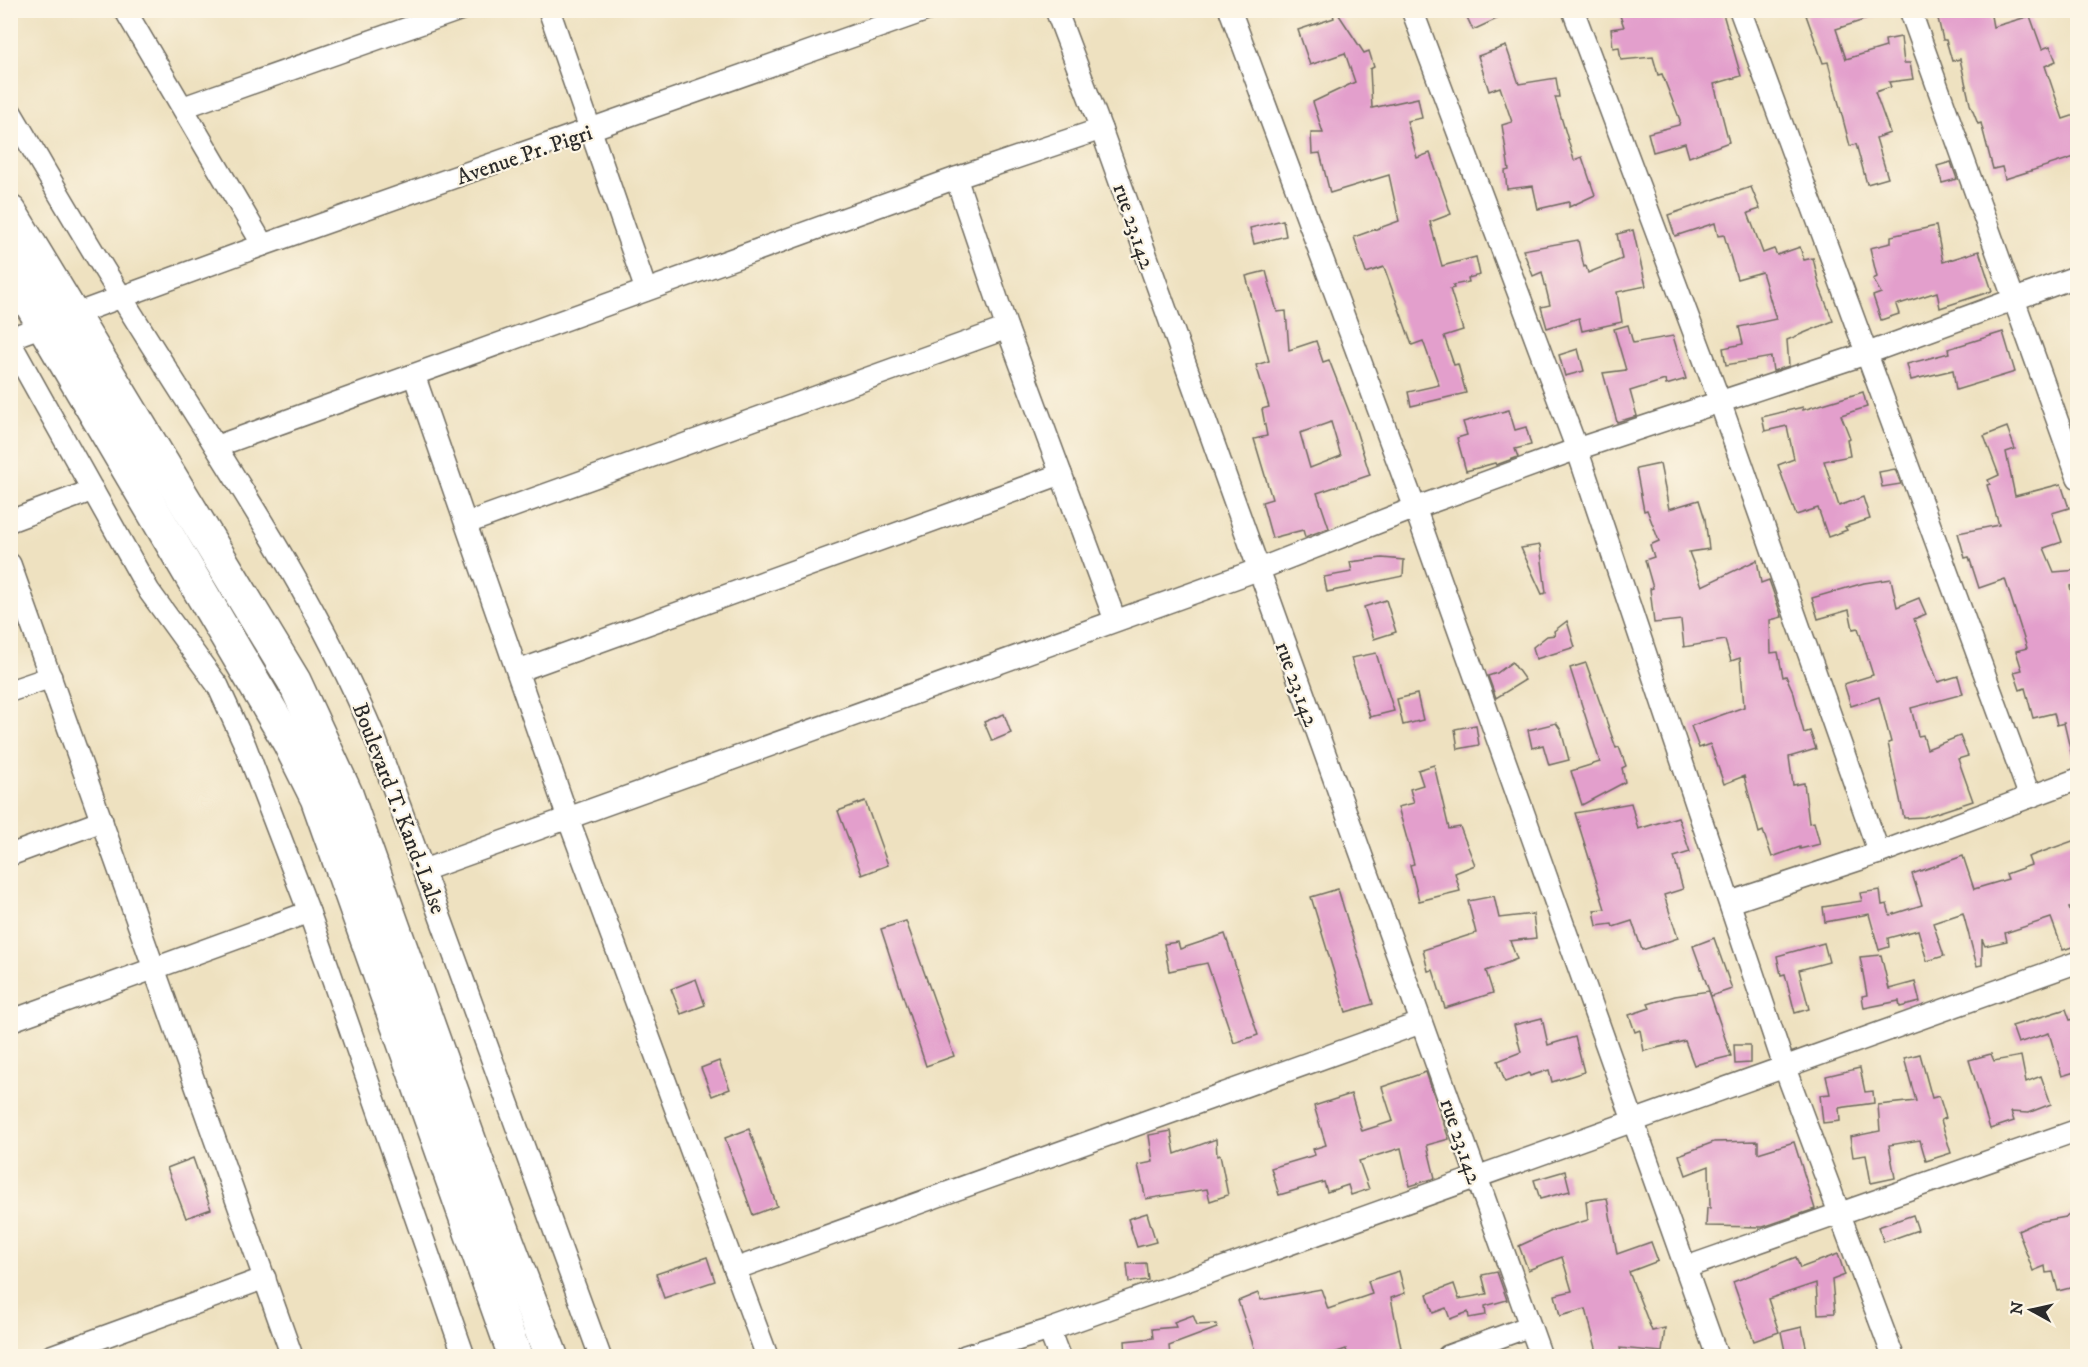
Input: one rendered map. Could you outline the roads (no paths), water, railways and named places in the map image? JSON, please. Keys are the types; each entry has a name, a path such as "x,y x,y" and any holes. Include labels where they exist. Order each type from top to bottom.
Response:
{"main road":[{"path":"10,212 59,320 289,742 317,798 514,1356"},
{"path":"10,268 59,320 294,681 341,783 478,1165 551,1356"}],"street":[{"path":"125,10 263,245"},
{"path":"184,107 459,10"},
{"path":"549,10 646,290"},
{"name":"Avenue Pr. Pigri","path":"10,340 263,245 927,10"},
{"name":"rue 23.142","path":"1056,10 1101,129 1474,1177 1541,1356"},
{"path":"1230,10 1415,508 1717,1356"},
{"path":"1413,10 1578,449 1784,1066 1893,1356"},
{"path":"1573,10 1720,402 1879,853"},
{"path":"1740,10 2030,797"},
{"path":"1910,10 2078,478"},
{"name":"Boulevard T. Kand-Lalse","path":"10,111 121,298 217,446 299,581 334,648 375,738 600,1356"},
{"path":"217,446 956,178 1101,129"},
{"path":"956,178 1007,328 1114,620"},
{"path":"424,870 1257,570 1415,508 1578,449 1868,353 2078,276"},
{"path":"467,524 1007,328"},
{"path":"10,340 148,591 218,686 246,745 309,912 464,1356"},
{"path":"414,375 568,818 767,1356"},
{"path":"518,671 1061,474"},
{"path":"10,521 93,490"},
{"path":"10,564 292,1356"},
{"path":"10,691 51,677"},
{"path":"1731,902 1879,853 2078,779"},
{"path":"10,855 102,821"},
{"path":"10,1021 309,912"},
{"path":"965,1356 1049,1330 2078,962"},
{"path":"735,1269 1420,1023"},
{"path":"1687,1267 2078,1130"},
{"path":"51,1356 265,1278"},
{"path":"1448,1356 1530,1326"},
{"path":"1049,1330 1059,1356"}]}
